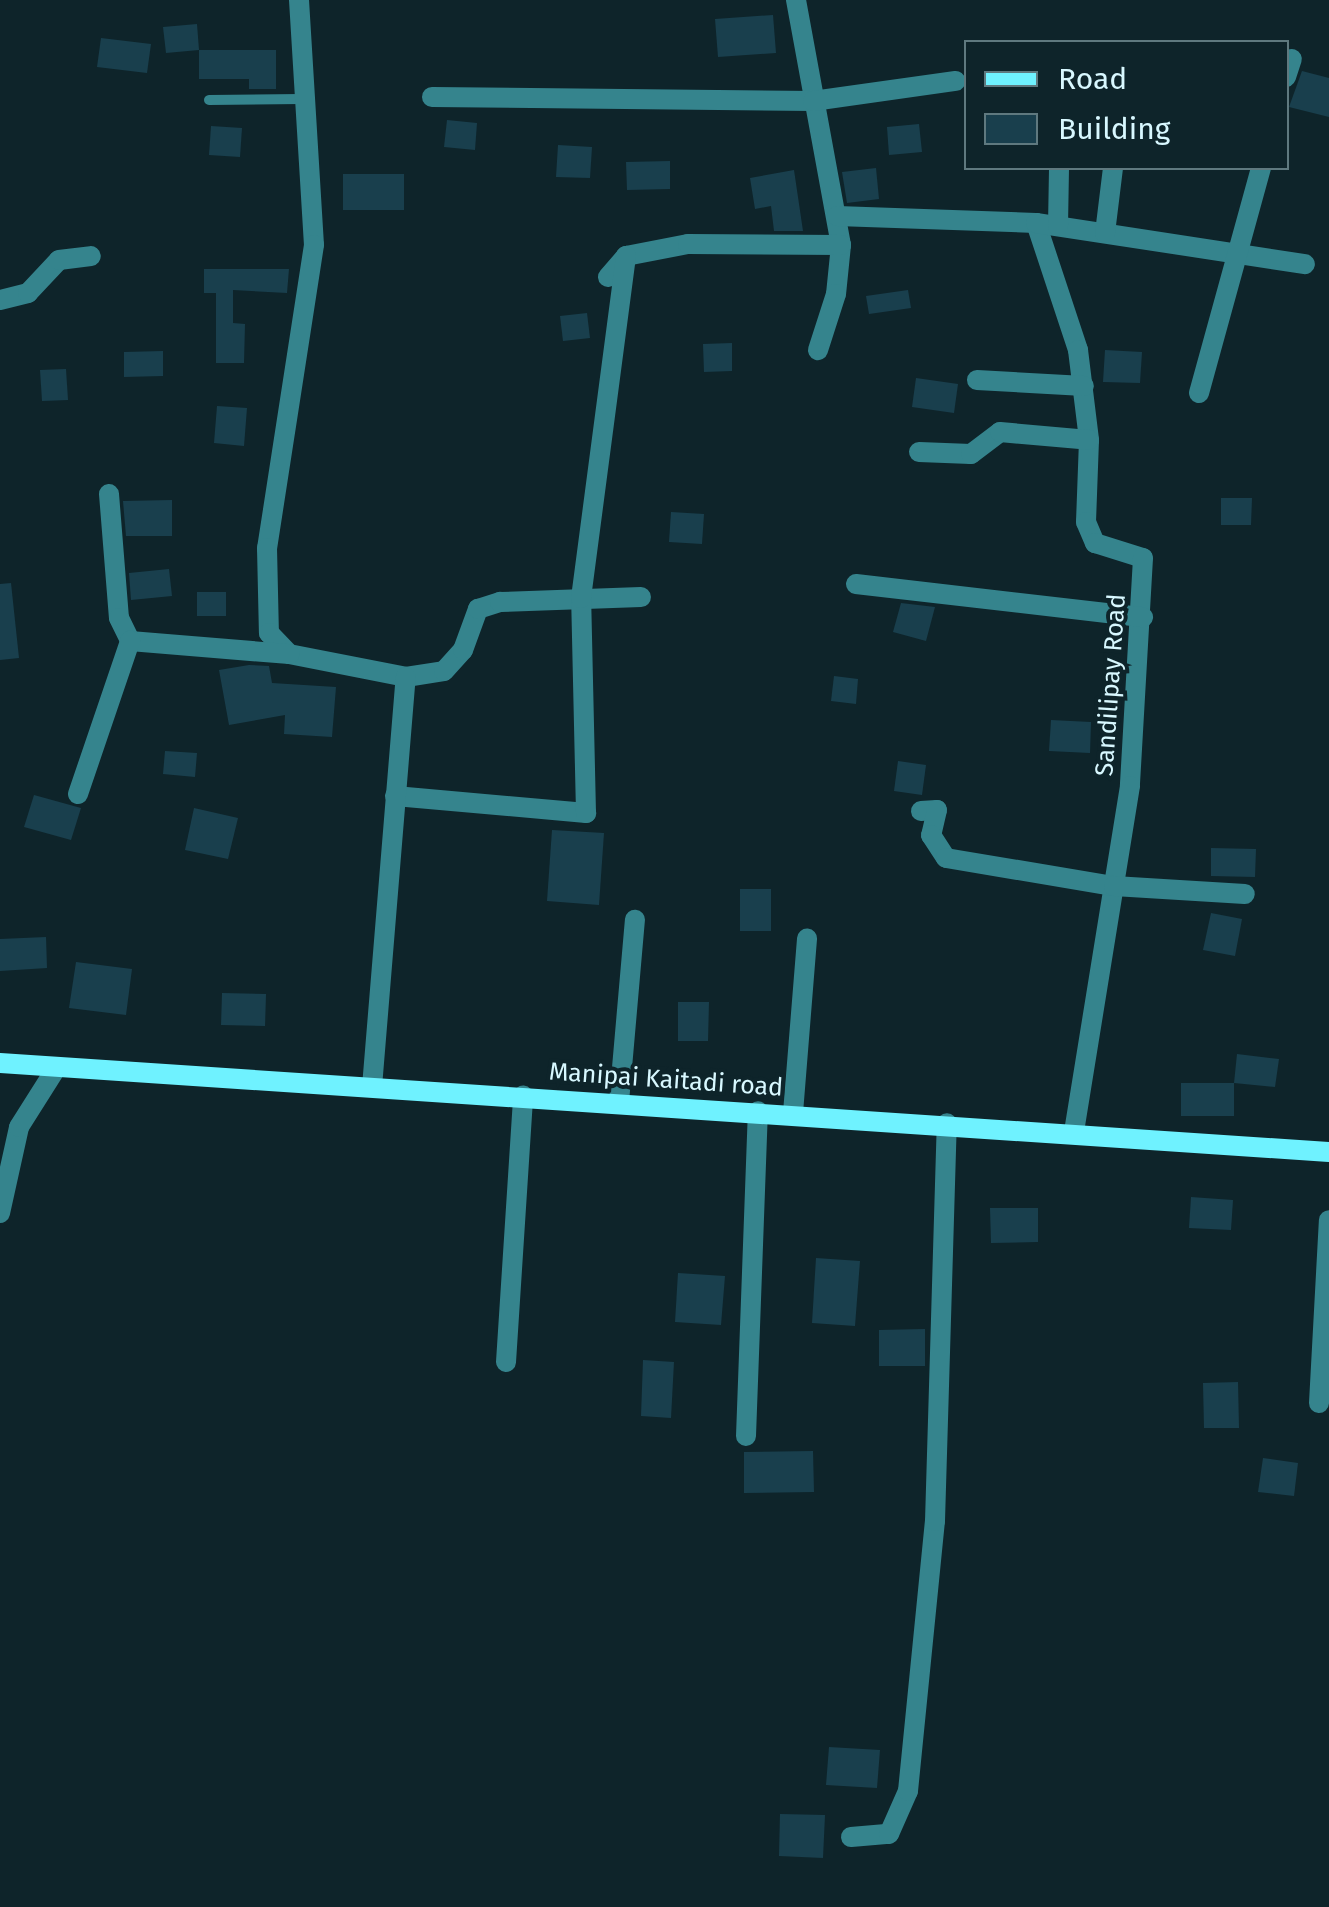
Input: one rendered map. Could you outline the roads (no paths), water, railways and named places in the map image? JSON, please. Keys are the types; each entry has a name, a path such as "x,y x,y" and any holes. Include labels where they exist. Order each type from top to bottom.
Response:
{"main road":[{"name":"Manipai Kaitadi road","path":"0,1063 1074,1131 1329,1152"}],"street":[{"path":"289,654 268,632 267,548 314,246 302,99 299,0"},
{"path":"796,0 841,245 836,294 818,350"},
{"path":"432,97 812,101 956,82"},
{"path":"1058,226 1059,170"},
{"path":"1106,233 1113,170"},
{"path":"1199,393 1260,170"},
{"path":"838,216 1036,223 1305,264"},
{"name":"Sandilipay Road","path":"1036,223 1084,386 1088,440 1086,522 1095,544 1142,558 1143,616 1130,786 1074,1131"},
{"path":"608,277 626,256 688,244 841,245"},
{"path":"0,300 28,294 58,260 91,256"},
{"path":"395,796 586,813 581,598 626,256"},
{"path":"977,380 1084,386"},
{"path":"919,452 972,454 1000,432 1088,440"},
{"path":"78,794 130,641 119,618 109,494"},
{"path":"856,584 1143,616"},
{"path":"130,641 289,654 406,677 444,671 463,650 478,608 581,598 641,597"},
{"path":"372,1087 406,677"},
{"path":"921,812 937,810 930,835 946,858 1114,886 1245,894"},
{"path":"620,1102 635,920"},
{"path":"793,1114 807,939"},
{"path":"0,1213 19,1127 57,1068"},
{"path":"506,1362 522,1096"},
{"path":"746,1436 758,1111"},
{"path":"851,1837 890,1834 908,1791 935,1521 947,1123"},
{"path":"1319,1403 1329,1220"}],"lane":[{"path":"209,100 302,99"}]}
